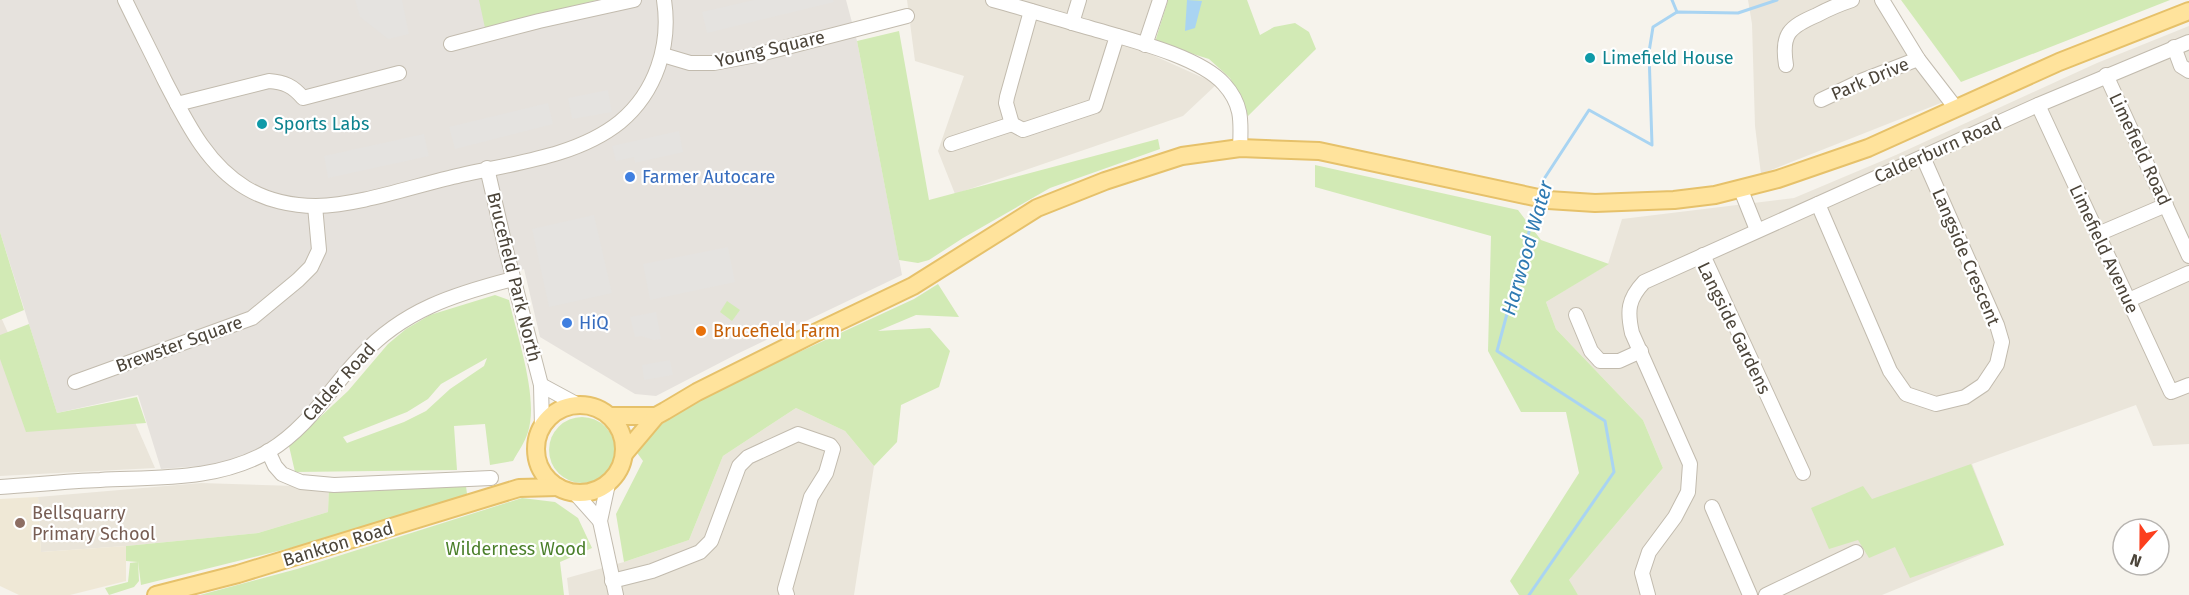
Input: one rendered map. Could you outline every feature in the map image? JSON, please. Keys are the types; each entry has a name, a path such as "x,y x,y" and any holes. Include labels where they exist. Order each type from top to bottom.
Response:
{"main road":[{"path":"624,454 656,416 698,392 913,286 1037,208 1105,181 1182,156 1240,148 1319,151 1548,200 1595,203 1674,200 1741,190 1868,148 2059,62 2189,11"},
{"path":"578,405 589,406 610,416 619,427 624,440 624,454 616,476 608,484 587,493 575,493 558,487 548,480 537,458 536,447 542,427 564,408 578,405"},
{"path":"610,416 656,416"},
{"path":"519,488 537,458"},
{"name":"Bankton Road","path":"156,595 238,574 519,488 558,487"}],"street":[{"path":"125,0 186,123 222,170 246,188 282,202 315,206 342,203 561,152 583,144 615,125 643,97 653,80 663,55 666,16 664,0"},
{"path":"451,44 634,0"},
{"path":"997,0 1145,45 1200,66 1223,83 1241,112 1240,148"},
{"path":"1072,23 1079,0"},
{"path":"1145,45 1160,0"},
{"path":"1781,57 1785,39 1796,24 1852,0"},
{"path":"1882,0 1918,59 1955,107"},
{"path":"1031,11 1006,103 1012,124 1023,130 1095,106 1117,36"},
{"name":"Young Square","path":"663,55 690,63 714,63 756,55 907,16"},
{"name":"Calderburn Road","path":"1703,255 2106,75 2189,42"},
{"path":"2174,47 2181,66 2189,71"},
{"name":"Park Drive","path":"1821,100 1861,81 1918,59"},
{"path":"177,104 269,81 281,81 294,88 303,98 399,73"},
{"name":"Limefield Road","path":"2106,75 2166,205 2186,240 2189,256"},
{"name":"Limefield Avenue","path":"2038,105 2171,392 2189,385"},
{"path":"951,144 1012,124"},
{"name":"Langside Crescent","path":"1818,204 1890,371 1906,394 1936,404 1965,397 1990,378 1997,364 2002,342 1923,157"},
{"name":"Brucefield Park North","path":"487,168 541,386 542,427"},
{"path":"1741,190 1757,230"},
{"path":"2098,234 2166,205"},
{"name":"Brewster Square","path":"75,382 252,318 311,267 319,250 315,206"},
{"name":"Langside Gardens","path":"1648,595 1642,573 1649,552 1675,517 1688,492 1690,464 1632,333 1628,316 1633,294 1644,282 1703,255 1803,473"},
{"path":"2128,300 2189,273"},
{"name":"Calder Road","path":"0,487 67,481 194,475 225,470 268,452 287,439 320,408 360,356 402,321 424,307 513,279"},
{"path":"1576,315 1591,351 1600,361 1618,361 1641,351"},
{"name":"Brucefield Park North","path":"541,386 578,405"},
{"path":"612,581 652,571 700,552 711,541 739,466 748,457 798,434 830,445 833,449 826,473 811,497 785,589 787,595"},
{"path":"268,452 282,474 301,482 334,485 491,478"},
{"path":"608,484 600,521 616,595"},
{"path":"575,493 600,521"},
{"path":"1712,507 1750,595"},
{"path":"1766,595 1856,552"}],"shaded area":[{"path":"0,0 846,0 857,41 902,275 737,354 656,396 635,394 540,337 524,269 412,307 352,354 321,397 285,433 262,446 237,459 212,465 161,469 138,395 57,413 0,232"},
{"path":"355,0 402,0 409,34 388,39 360,17"},
{"path":"754,0 833,0 834,2 707,33 702,12"},
{"path":"907,0 1163,0 1148,53 1217,84 1183,116 955,194 938,151 964,76 915,61"},
{"path":"1748,0 1888,0 1896,17 1956,97 1761,174 1755,126 1752,24"},
{"path":"2189,26 2189,444 2153,446 2136,405 1972,464 2004,545 1882,595 1578,595 1568,581 1663,468 1643,420 1556,329 1546,302 1608,264 1622,219 1794,198 1896,155 2097,63"},
{"path":"608,90 612,112 572,119 568,98"},
{"path":"548,103 553,124 455,149 449,127"},
{"path":"679,131 683,152 635,163 634,157 616,161 612,146"},
{"path":"424,134 429,156 328,178 324,156"},
{"path":"594,215 612,293 549,307 532,229"},
{"path":"728,247 735,282 650,300 643,264"},
{"path":"656,312 661,339 635,337 630,317"},
{"path":"0,315 47,420 130,411 155,468 0,476"},
{"path":"670,360 673,375 644,380 642,365"},
{"path":"796,408 845,431 874,466 854,595 569,595 567,578 689,540 723,456"},
{"path":"201,483 329,487 328,512 258,533 41,552 38,497"},
{"name":"Bellsquarry Primary School","path":"38,497 41,552 126,546 126,581 70,595 19,595 0,586 0,499"}],"green space":[{"path":"479,0 597,0 485,28"},
{"path":"1168,0 1247,0 1260,35 1274,27 1295,23 1309,32 1316,49 1248,116 1230,78 1209,59 1155,42"},
{"path":"1901,0 2170,0 1961,82"},
{"path":"899,31 929,200 1158,139 1160,149 1050,188 929,260 918,263 899,260 857,41"},
{"path":"1315,165 1518,210 1541,240 1609,264 1546,302 1556,329 1643,420 1663,468 1569,580 1578,595 1519,595 1510,581 1579,473 1566,412 1521,412 1488,351 1491,236 1315,187"},
{"path":"0,232 24,310 0,320"},
{"path":"938,284 959,317 916,315 878,331 930,328 950,351 939,387 901,405 897,442 874,466 845,431 796,408 723,456 689,540 624,562 616,514 643,461 635,450 655,429 698,399 914,299"},
{"path":"495,295 509,300 526,367 531,402 528,432 513,461 490,465 485,424 454,426 457,470 295,472 289,446 348,391 388,344 406,329 430,315","holes":["487,358 484,366 450,389 426,411 404,422 347,443 343,437 407,412 428,399 441,384"]},
{"path":"727,301 740,310 732,321 720,312"},
{"path":"29,324 57,413 137,397 146,423 26,432 0,359 0,335"},
{"path":"576,417 588,417 600,422 610,432 615,450 613,463 600,478 588,483 576,483 564,478 554,468 549,456 549,444 554,432 564,422"},
{"path":"1971,464 2004,545 1910,578 1895,547 1869,558 1858,540 1829,549 1811,508 1863,486 1872,499"},
{"path":"466,486 467,494 343,535 141,585 138,561 139,581 134,587 109,595 105,588 128,582 130,563 138,562 126,561 126,546 258,533 328,512 329,487"},
{"name":"Wilderness Wood","path":"522,498 555,502 578,518 592,548 560,562 564,595 200,595 297,569"}],"water":[{"path":"1187,0 1202,1 1195,28 1185,31"}],"waterway":[{"path":"1672,0 1677,12"},
{"name":"Harwood Water","path":"1540,193 1542,182 1589,110 1652,145 1649,52 1653,27 1677,12 1738,13 1777,0"},
{"name":"Harwood Water","path":"1529,595 1614,472 1605,421 1497,351 1537,202"}],"place":[{"name":"Limefield House","path":"1590,58"},
{"name":"Sports Labs","path":"262,124"},
{"name":"Farmer Autocare","path":"630,177"},
{"name":"HiQ","path":"567,323"},
{"name":"Brucefield Farm","path":"701,331"},
{"name":"Bellsquarry Primary School","path":"20,523"}]}
